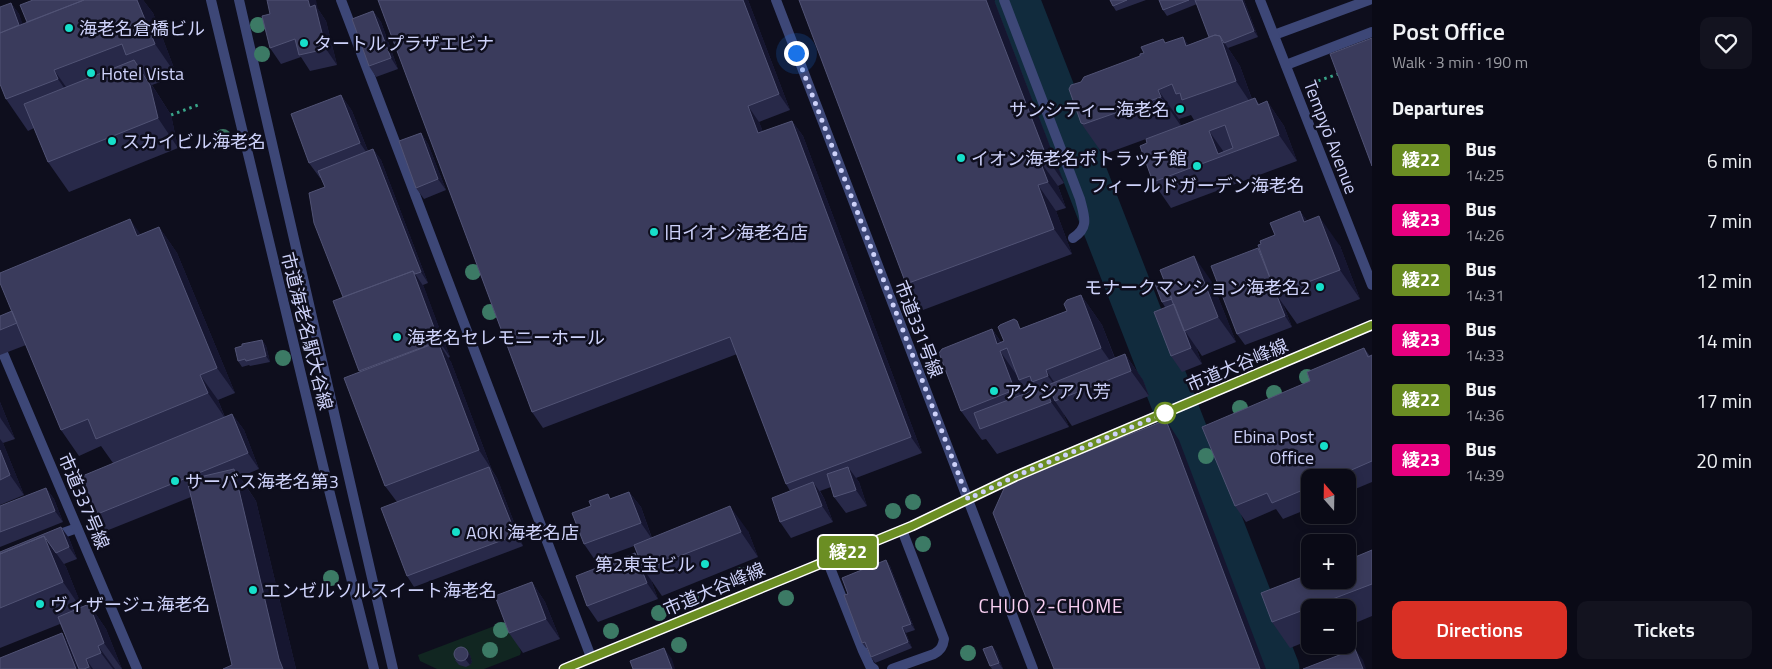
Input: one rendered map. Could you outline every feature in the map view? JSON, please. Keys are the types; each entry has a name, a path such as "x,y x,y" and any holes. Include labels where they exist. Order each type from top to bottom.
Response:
{"street":[{"name":"市道海老名駅大谷線","path":"211,0 321,460 374,669"},
{"name":"市道海老名駅大谷線","path":"239,0 393,669"},
{"path":"341,0 586,663"},
{"name":"市道331号線","path":"776,0 1033,669"},
{"path":"1004,0 1080,199 1086,221 1082,232 1073,238"},
{"name":"Tempyō Avenue","path":"1260,0 1372,285"},
{"path":"1274,35 1369,0"},
{"path":"1286,66 1372,32"},
{"name":"市道大谷峰線","path":"564,669 586,663 902,530 1016,476 1372,325"},
{"name":"市道337号線","path":"0,346 137,669"},
{"path":"43,541 77,528"},
{"path":"892,669 934,654 940,650 944,639 902,530"},
{"path":"827,560 863,651 870,666 874,669"}],"path":[{"path":"1309,84 1348,70"},
{"path":"171,115 198,105"}],"green space":[{"path":"505,622 511,625 521,652 520,655 484,669 437,669 420,661 418,655"}],"building":[{"path":"33,0 84,0 27,22 20,5"},
{"path":"84,0 137,0 155,44 126,55 122,44 54,70 58,79 6,99 0,84 0,33"},
{"name":"タートルプラザエビナ","path":"267,0 308,0 310,7 315,5 326,49 299,55 295,39 270,48 262,16 270,14"},
{"name":"旧イオン海老名店","path":"378,0 743,0 779,94 748,106 758,133 792,121 911,437 786,484 730,337 532,412"},
{"name":"イオン海老名ポトラッチ館","path":"799,0 986,0 1047,158 1040,161 1048,182 1038,185 1054,229 906,284"},
{"path":"1110,0 1127,0 1113,6"},
{"path":"1159,0 1189,0 1163,10"},
{"path":"1195,0 1242,0 1254,31 1224,43 1220,36 1209,37"},
{"path":"11,3 19,25 0,33 0,7"},
{"path":"373,11 391,58 369,66 352,19"},
{"path":"1215,35 1220,36 1236,81 1182,100 1180,93 1176,94 1172,84 1158,90 1161,97 1084,124 1081,123 1069,89 1071,85 1081,82 1084,77 1140,56 1140,54 1144,53 1141,47 1163,39 1165,43 1183,37 1186,46"},
{"path":"1372,38 1372,166 1330,54"},
{"path":"134,60 150,85 158,118 48,162 24,104"},
{"path":"341,95 360,143 309,163 291,114"},
{"path":"1255,98 1258,105 1267,101 1279,135 1153,182 1140,146 1147,143 1146,139","holes":["1225,125 1233,148 1218,154 1209,131"]},
{"path":"421,133 438,179 416,188 399,141"},
{"path":"373,149 421,272 415,274 413,271 343,297 314,223 309,193 325,187 318,171"},
{"path":"1300,211 1304,222 1319,216 1340,270 1276,294 1258,245 1261,244 1260,241 1275,235 1270,223"},
{"path":"130,219 137,236 159,227 217,368 200,375 208,393 96,439 88,419 61,430 0,283 0,273"},
{"path":"1258,248 1285,316 1237,334 1211,266"},
{"path":"1194,256 1218,317 1184,331 1160,270"},
{"name":"海老名セレモニーホール","path":"413,271 439,341 359,371 333,301"},
{"path":"1165,281 1172,299 1162,302 1155,284"},
{"path":"1081,295 1101,348 1046,370 1048,376 1032,382 1030,376 1019,380 1007,348 1000,351 1012,383 1006,385 1009,392 961,411 939,353 942,349 992,329 997,344 1004,341 998,327 1000,325 1014,319 1017,321 1020,329 1067,311 1064,304 1067,300"},
{"path":"1174,304 1191,348 1171,356 1154,312"},
{"path":"12,311 17,323 0,330 0,316"},
{"path":"262,340 266,356 238,361 235,348 242,346 242,344"},
{"path":"438,342 479,450 385,486 344,378"},
{"path":"1364,348 1368,357 1372,355 1372,461 1354,469 1301,469 1301,491 1272,503 1267,493 1235,506 1202,427 1310,381 1307,372"},
{"path":"1125,354 1131,371 1055,401 1048,385"},
{"path":"1045,386 1051,402 980,429 974,413"},
{"path":"232,414 248,453 95,515 80,477"},
{"path":"1166,420 1260,669 1054,669 993,513 1006,484"},
{"path":"0,450 10,475 0,480"},
{"name":"AOKI 海老名店","path":"489,467 516,535 407,576 381,508"},
{"path":"848,467 856,490 834,497 827,474"},
{"path":"234,469 279,659 283,669 223,669 232,665 187,480"},
{"path":"813,482 822,506 780,522 772,498"},
{"path":"46,488 55,511 0,532 0,506"},
{"path":"629,492 641,523 584,544 572,513 591,506 589,501 608,494 610,499"},
{"path":"730,506 741,532 644,570 634,545"},
{"path":"61,527 69,547 56,553 44,536 0,554 0,552"},
{"path":"44,536 63,582 0,608 0,554"},
{"path":"1372,550 1372,584 1333,599 1301,599 1301,611 1272,622 1261,593 1301,577 1301,589 1356,589 1356,557"},
{"path":"635,553 647,583 587,606 576,576"},
{"path":"886,560 911,624 902,627 908,642 871,657 865,642 862,643 844,595 848,594 842,578"},
{"path":"532,582 546,619 509,633 495,596"},
{"path":"89,604 104,643 98,646 101,653 86,659 89,667 79,669 58,617"},
{"path":"62,633 76,669 0,669 0,658"},
{"path":"992,646 999,663 990,666 983,649"},
{"path":"458,647 464,647 468,654 464,661 458,661 454,657 454,651"},
{"path":"664,648 672,669 633,669 630,661"},
{"path":"1356,652 1363,669 1303,669 1342,654 1356,654"}],"waterway":[{"path":"1017,0 1277,669"}],"bus line":[{"name":"綾22","path":"564,669 912,526 1016,476 1372,325"}],"place":[{"name":"海老名倉橋ビル","path":"69,28"},
{"name":"タートルプラザエビナ","path":"304,43"},
{"name":"Hotel Vista","path":"91,73"},
{"name":"サンシティー海老名","path":"1180,109"},
{"name":"スカイビル海老名","path":"112,141"},
{"name":"イオン海老名ポトラッチ館","path":"961,158"},
{"name":"フィールドガーデン海老名","path":"1197,166"},
{"name":"旧イオン海老名店","path":"654,232"},
{"name":"モナークマンション海老名2","path":"1320,287"},
{"name":"海老名セレモニーホール","path":"397,337"},
{"name":"アクシア八芳","path":"994,391"},
{"name":"Ebina Post Office","path":"1324,446"},
{"name":"サーバス海老名第3","path":"175,481"},
{"name":"AOKI 海老名店","path":"456,532"},
{"name":"第2東宝ビル","path":"705,564"},
{"name":"エンゼルソルスイート海老名","path":"253,590"},
{"name":"ヴィザージュ海老名","path":"40,604"}],"district":[{"name":"CHUO 2-CHOME","path":"1051,605"}],"route":[{"path":"796,53 968,499 1016,476 1167,412 1165,413"}]}
